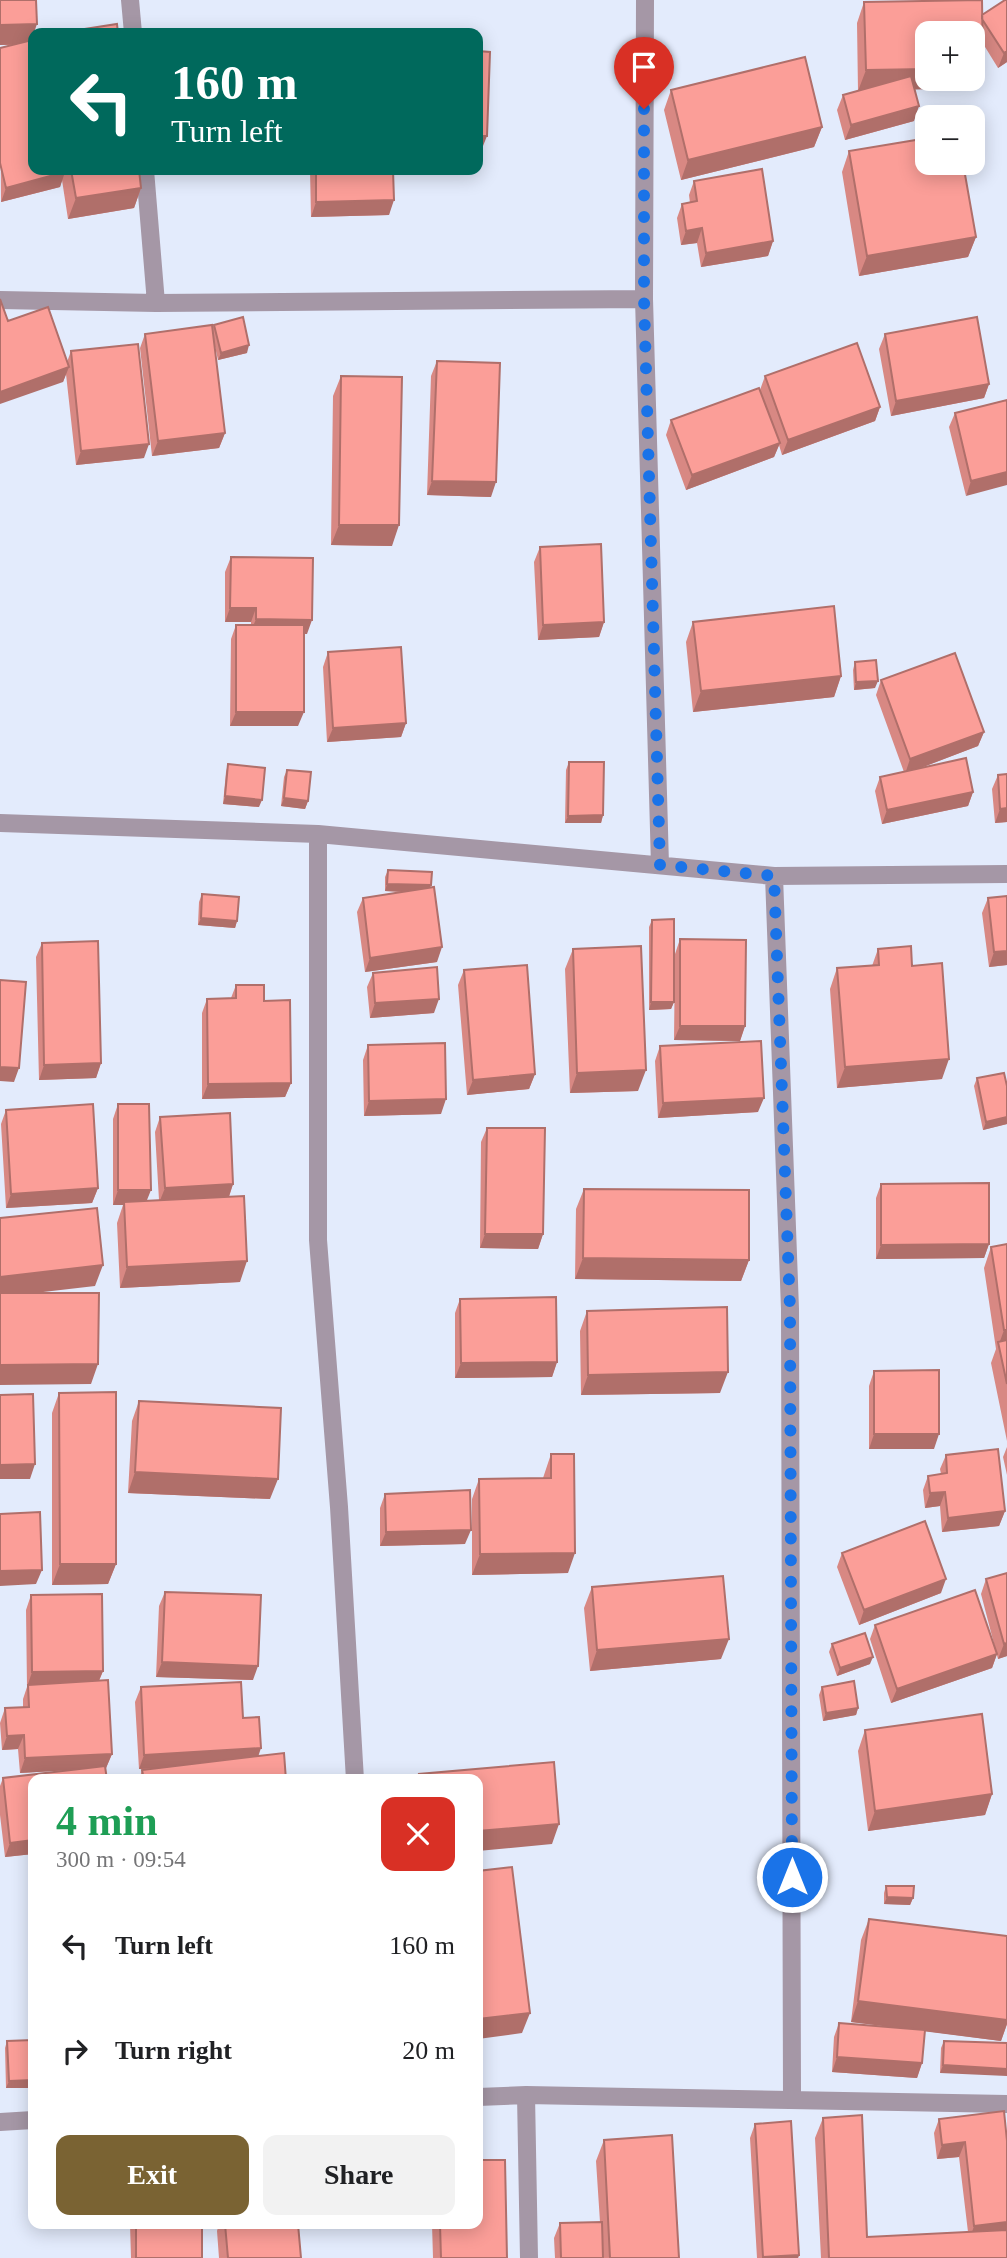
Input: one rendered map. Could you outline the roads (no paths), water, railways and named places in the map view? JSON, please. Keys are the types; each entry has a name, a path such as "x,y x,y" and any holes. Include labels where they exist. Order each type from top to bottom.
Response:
{"street":[{"path":"130,0 133,28"},
{"path":"645,0 644,299 660,865"},
{"path":"145,175 156,303"},
{"path":"0,300 156,303 644,299"},
{"path":"0,823 318,834 774,876 1007,874"},
{"path":"318,834 318,1240 339,1507 355,1774"},
{"path":"774,876 790,1309 792,2100"},
{"path":"526,2095 529,2258"},
{"path":"483,2097 526,2095 1007,2104"},
{"path":"0,2122 28,2120"}]}
